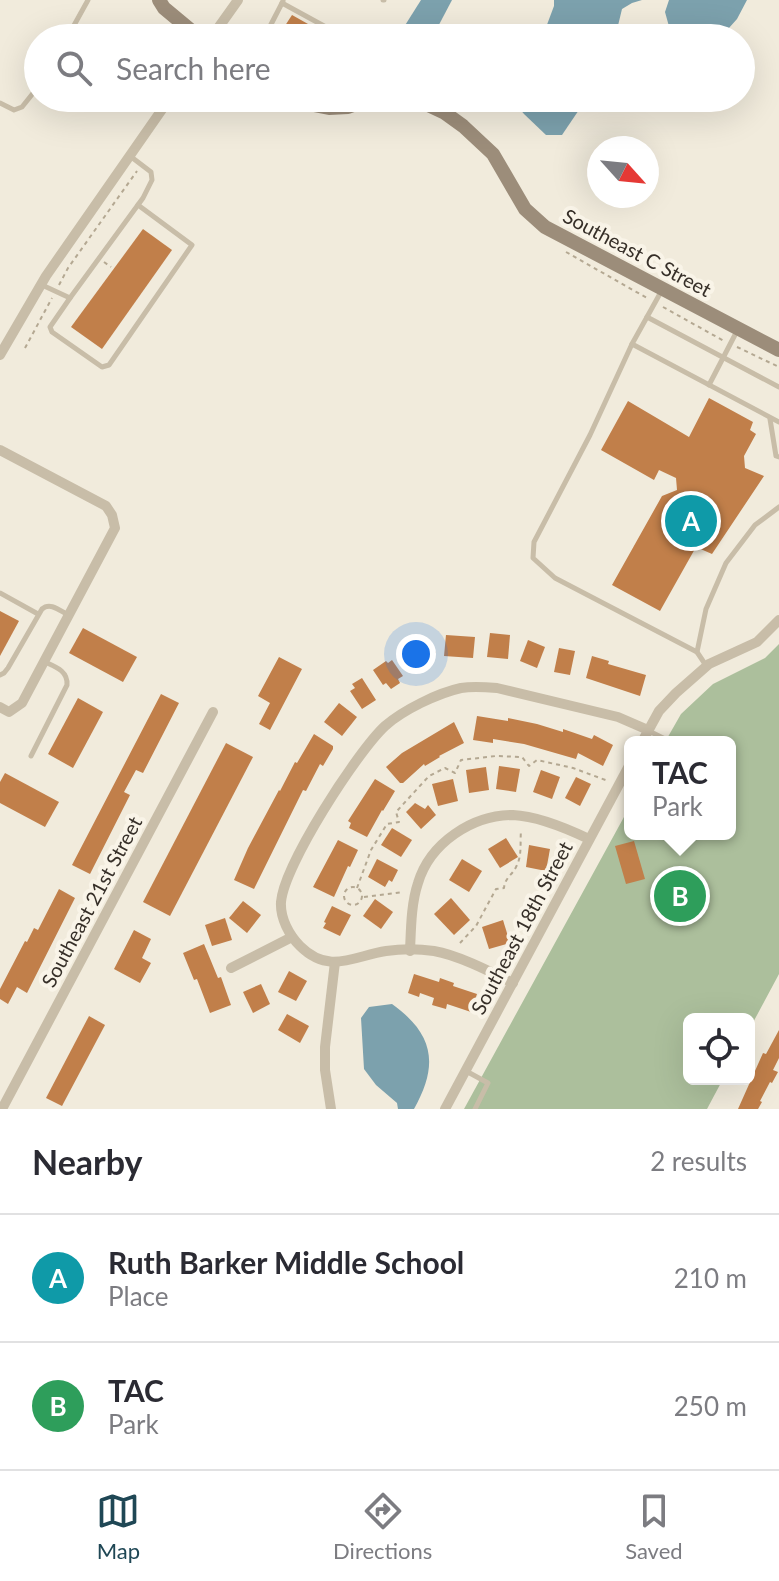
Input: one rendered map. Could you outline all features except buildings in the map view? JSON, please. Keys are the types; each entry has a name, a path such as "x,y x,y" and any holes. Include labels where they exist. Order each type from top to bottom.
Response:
{"street":[{"path":"159,0 183,24"},
{"path":"221,24 238,0"},
{"path":"0,355 41,285 160,112"},
{"name":"Southeast C Street","path":"443,112 493,154 525,209 545,227 779,350"},
{"path":"0,450 106,506 115,528 22,703 9,712 0,707"},
{"path":"645,736 659,711 676,693 707,667 757,642 779,620"},
{"path":"513,983 482,967 435,951 387,951 343,962 311,954 292,937 284,921 281,906 283,886 323,811 368,746 386,726 430,699 460,688 497,688 618,717 648,730"},
{"name":"Southeast 21st Street","path":"2,1109 213,712"},
{"name":"Southeast 18th Street","path":"445,1109 624,775"},
{"path":"410,951 418,883 432,854 455,834 482,819 514,815 559,825 589,839"},
{"path":"231,968 292,937"},
{"path":"331,1109 325,1047 335,962"}],"lane":[{"path":"75,24 88,0"},
{"path":"270,24 283,2 322,24"},
{"path":"0,103 14,110 24,104"},
{"path":"130,156 151,172 152,180 138,205 50,327 52,332 102,367 109,365 192,245 138,205"},
{"path":"41,285 70,298"},
{"path":"663,289 632,344 590,435 534,542 533,558 555,578 697,652 707,667"},
{"path":"647,317 779,387"},
{"path":"709,385 738,329"},
{"path":"632,344 779,422"},
{"path":"770,418 776,456 779,457"},
{"path":"697,652 706,609 726,563 755,525 779,507"},
{"path":"0,593 38,614"},
{"path":"0,675 8,668 38,614 46,606 68,615"},
{"path":"31,756 68,679 62,671 44,661"},
{"path":"648,730 660,736"},
{"path":"466,1071 488,1083 475,1109"}],"path":[{"path":"25,348 68,268 141,164"},
{"path":"559,246 568,255 649,300"},
{"path":"661,306 724,341"},
{"path":"736,347 779,367"},
{"path":"357,888 371,850 387,824 399,822 396,812 429,776 445,768 455,773 461,760 522,757 529,766 537,760 573,768 609,782"},
{"path":"460,943 476,926 496,889 504,888 505,880 519,862 521,831"},
{"path":"351,888 357,888 362,897 356,905 350,905 345,896 351,888"},
{"path":"362,897 403,892"}],"green space":[{"path":"779,644 779,974 755,1019 755,1013 683,1013 683,1085 720,1085 707,1109 464,1109 624,817 624,840 736,840 736,736 668,736 681,714 713,684 765,658"}],"water":[{"path":"421,0 452,0 439,24 406,24"},
{"path":"554,0 642,0 622,9 618,24 547,24"},
{"path":"669,0 747,0 733,24 668,24 665,12"},
{"path":"522,112 578,112 562,135 546,135"},
{"path":"392,1004 417,1027 428,1051 427,1078 414,1109 398,1109 397,1103 376,1085 364,1069 361,1018 369,1007"}],"place":[{"name":"Ruth Barker Middle School","path":"691,521"},
{"name":"TAC","path":"680,896"}]}
